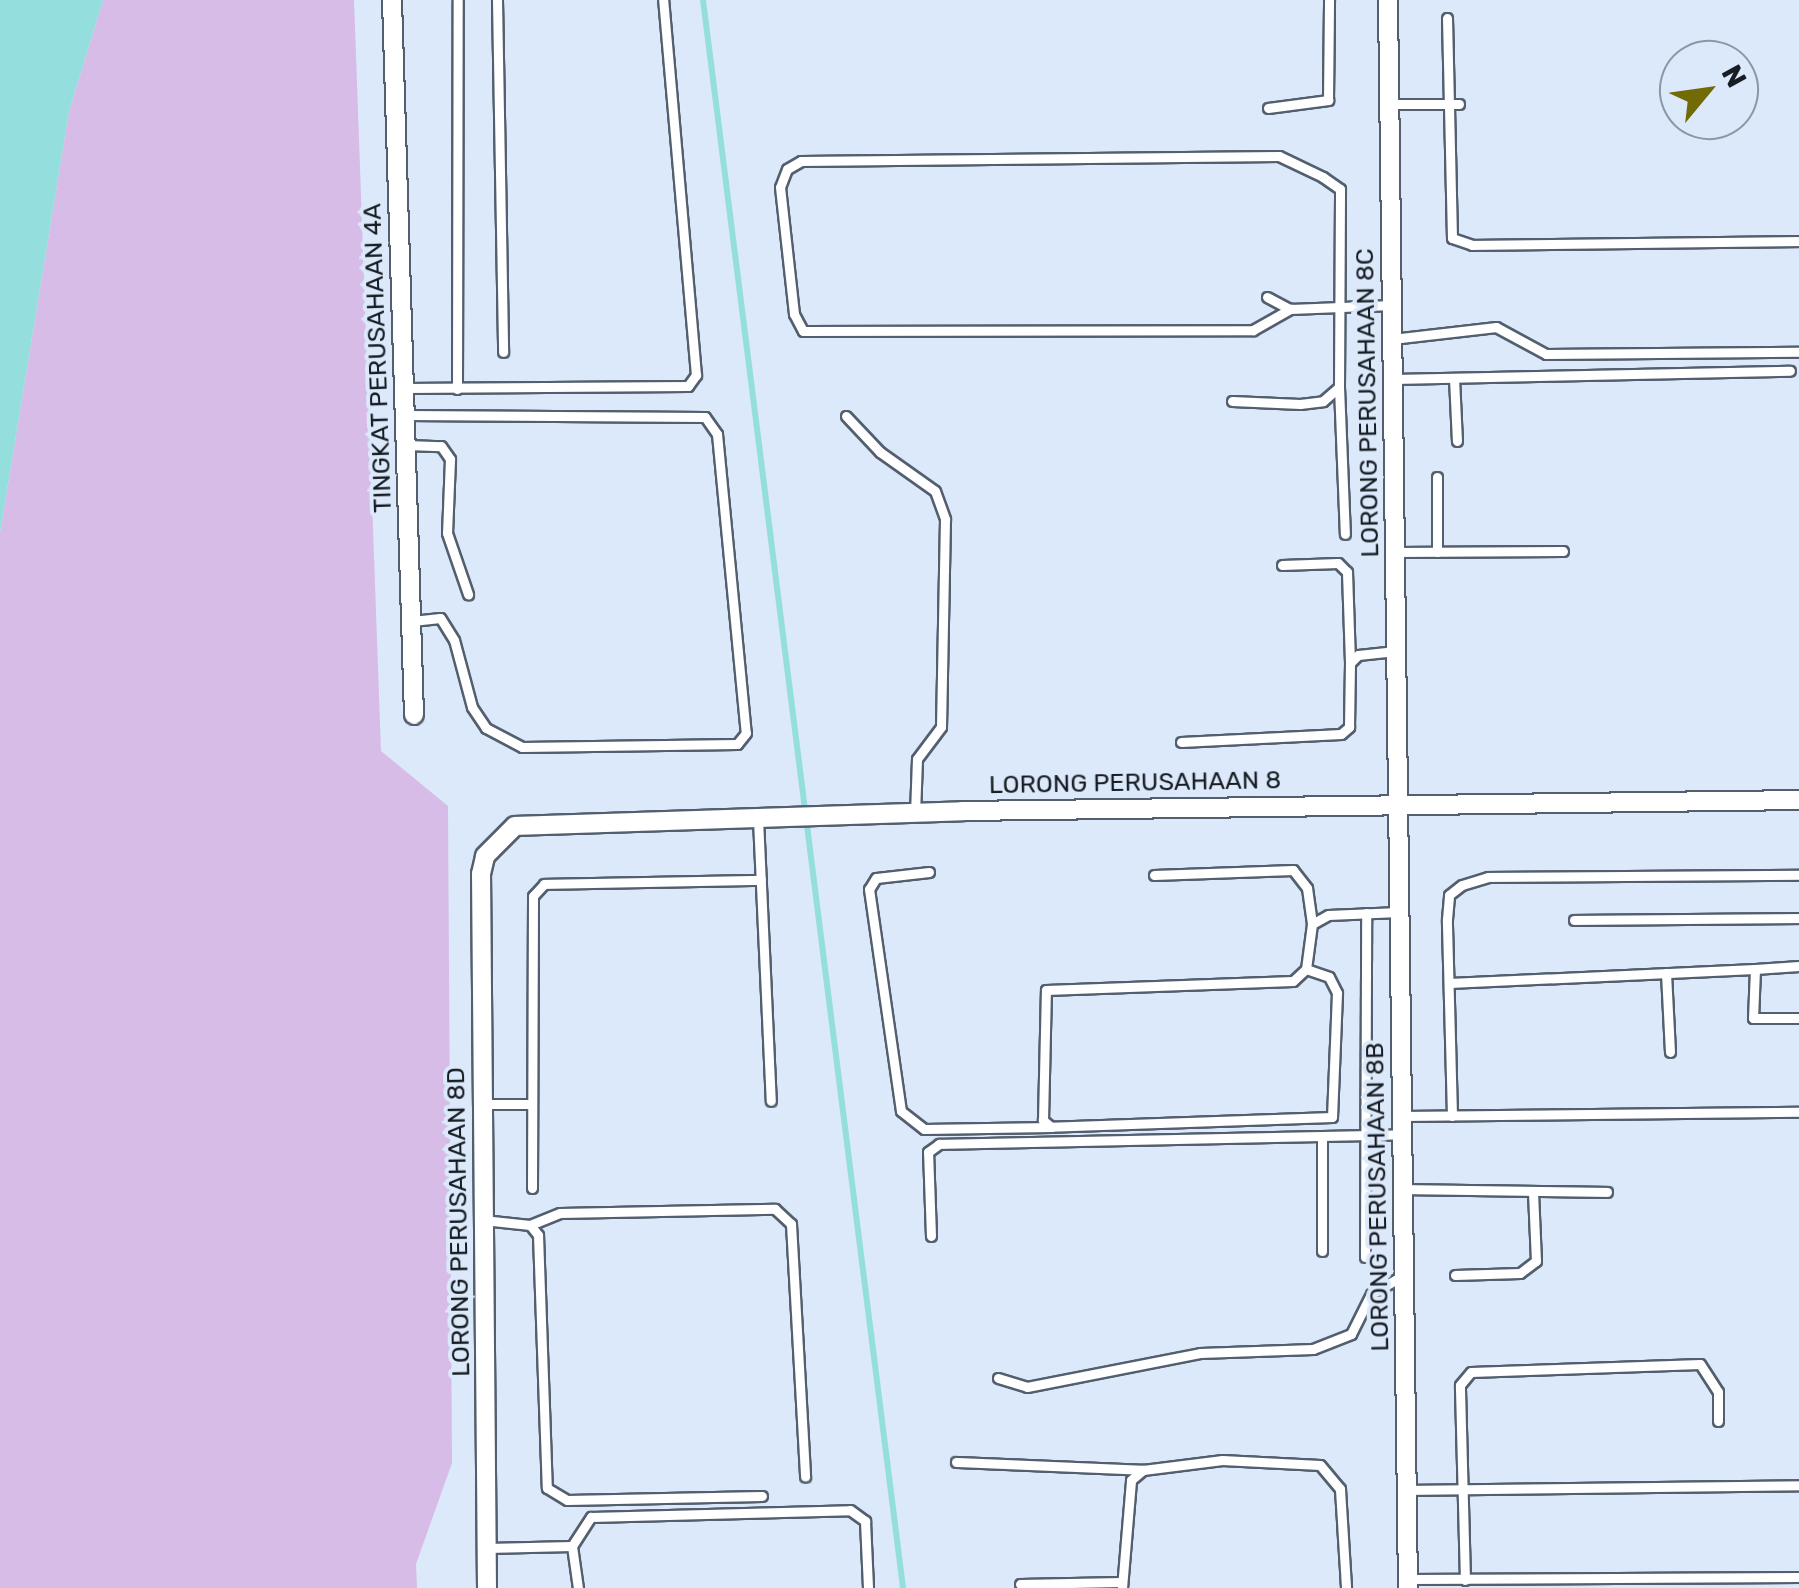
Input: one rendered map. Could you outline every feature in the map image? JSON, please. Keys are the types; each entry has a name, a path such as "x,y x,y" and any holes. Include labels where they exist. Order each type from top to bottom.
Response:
{"street":[{"name":"TINGKAT PERUSAHAAN 4A","path":"392,0 414,715"},
{"name":"LORONG PERUSAHAAN 8C","path":"1388,0 1398,804"},
{"name":"LORONG PERUSAHAAN 8","path":"486,856 515,826 536,821 1799,800"},
{"name":"LORONG PERUSAHAAN 8B","path":"1398,804 1408,1583"},
{"name":"LORONG PERUSAHAAN 8D","path":"486,856 482,1104 488,1588"}],"lane":[{"path":"457,389 458,0"},
{"path":"497,0 503,352"},
{"path":"404,388 688,386 696,374 663,0"},
{"path":"1268,108 1328,100 1329,0"},
{"path":"1447,18 1452,238 1472,245 1799,241"},
{"path":"1389,104 1459,104"},
{"path":"1345,534 1334,302 1340,189 1280,156 801,160 787,169 780,188 794,314 803,331 1253,330 1290,309 1334,302 1392,305"},
{"path":"1266,297 1271,305 1290,309"},
{"path":"1392,339 1496,328 1546,354 1799,352"},
{"path":"1392,379 1790,371"},
{"path":"1454,378 1457,441"},
{"path":"1232,401 1300,404 1322,400 1339,387"},
{"path":"405,414 705,417 717,434 746,733 737,744 522,747 486,728 472,707 454,640 440,618 412,621"},
{"path":"846,416 880,452 935,491 945,519 940,727 917,760 915,813"},
{"path":"406,445 441,446 450,458 448,534 468,594"},
{"path":"1437,478 1437,552"},
{"path":"1395,552 1563,551"},
{"path":"1180,742 1341,734 1349,727 1347,572 1338,563 1282,565"},
{"path":"1350,664 1358,655 1396,652"},
{"path":"758,816 771,1100"},
{"path":"1051,1126 1041,1111 1046,990 1269,984 1294,980 1306,969 1312,924 1306,888 1293,870 1154,875"},
{"path":"929,872 876,878 869,888 901,1111 924,1128 1332,1117 1338,994 1328,977 1306,969"},
{"path":"1452,1116 1450,895 1462,885 1488,878 1799,875"},
{"path":"532,1188 533,896 544,884 761,880"},
{"path":"1312,924 1328,915 1400,912"},
{"path":"1365,1257 1366,914"},
{"path":"1574,920 1799,918"},
{"path":"1449,983 1799,966"},
{"path":"1755,969 1753,1018 1799,1018"},
{"path":"1666,973 1670,1052"},
{"path":"482,1104 532,1104"},
{"path":"930,1236 928,1152 940,1144 1366,1135 1452,1116 1799,1112"},
{"path":"1322,1136 1322,1252"},
{"path":"1403,1190 1607,1192"},
{"path":"1454,1275 1520,1273 1536,1261 1533,1191"},
{"path":"484,1220 530,1225 560,1213 775,1208 791,1224 804,1477"},
{"path":"530,1225 538,1235 548,1488 567,1500 762,1496"},
{"path":"998,1378 1027,1387 1200,1353 1313,1348 1350,1334 1371,1294 1404,1275"},
{"path":"1464,1580 1466,1490 1460,1385 1471,1372 1700,1364 1718,1392 1718,1421"},
{"path":"956,1462 1144,1470 1222,1460 1320,1465 1340,1490 1346,1588"},
{"path":"1020,1584 1122,1585 1131,1480 1144,1470"},
{"path":"1406,1490 1799,1485"},
{"path":"578,1588 572,1546 591,1517 850,1510 865,1522 868,1588"},
{"path":"487,1548 572,1546"},
{"path":"1408,1583 1799,1577"}],"shaded area":[{"path":"0,0 103,0 69,111 0,533"},
{"path":"103,0 354,0 381,751 448,806 452,1463 416,1564 417,1588 0,1588 0,533 69,111"}],"waterway":[{"path":"703,0 903,1588"}]}
